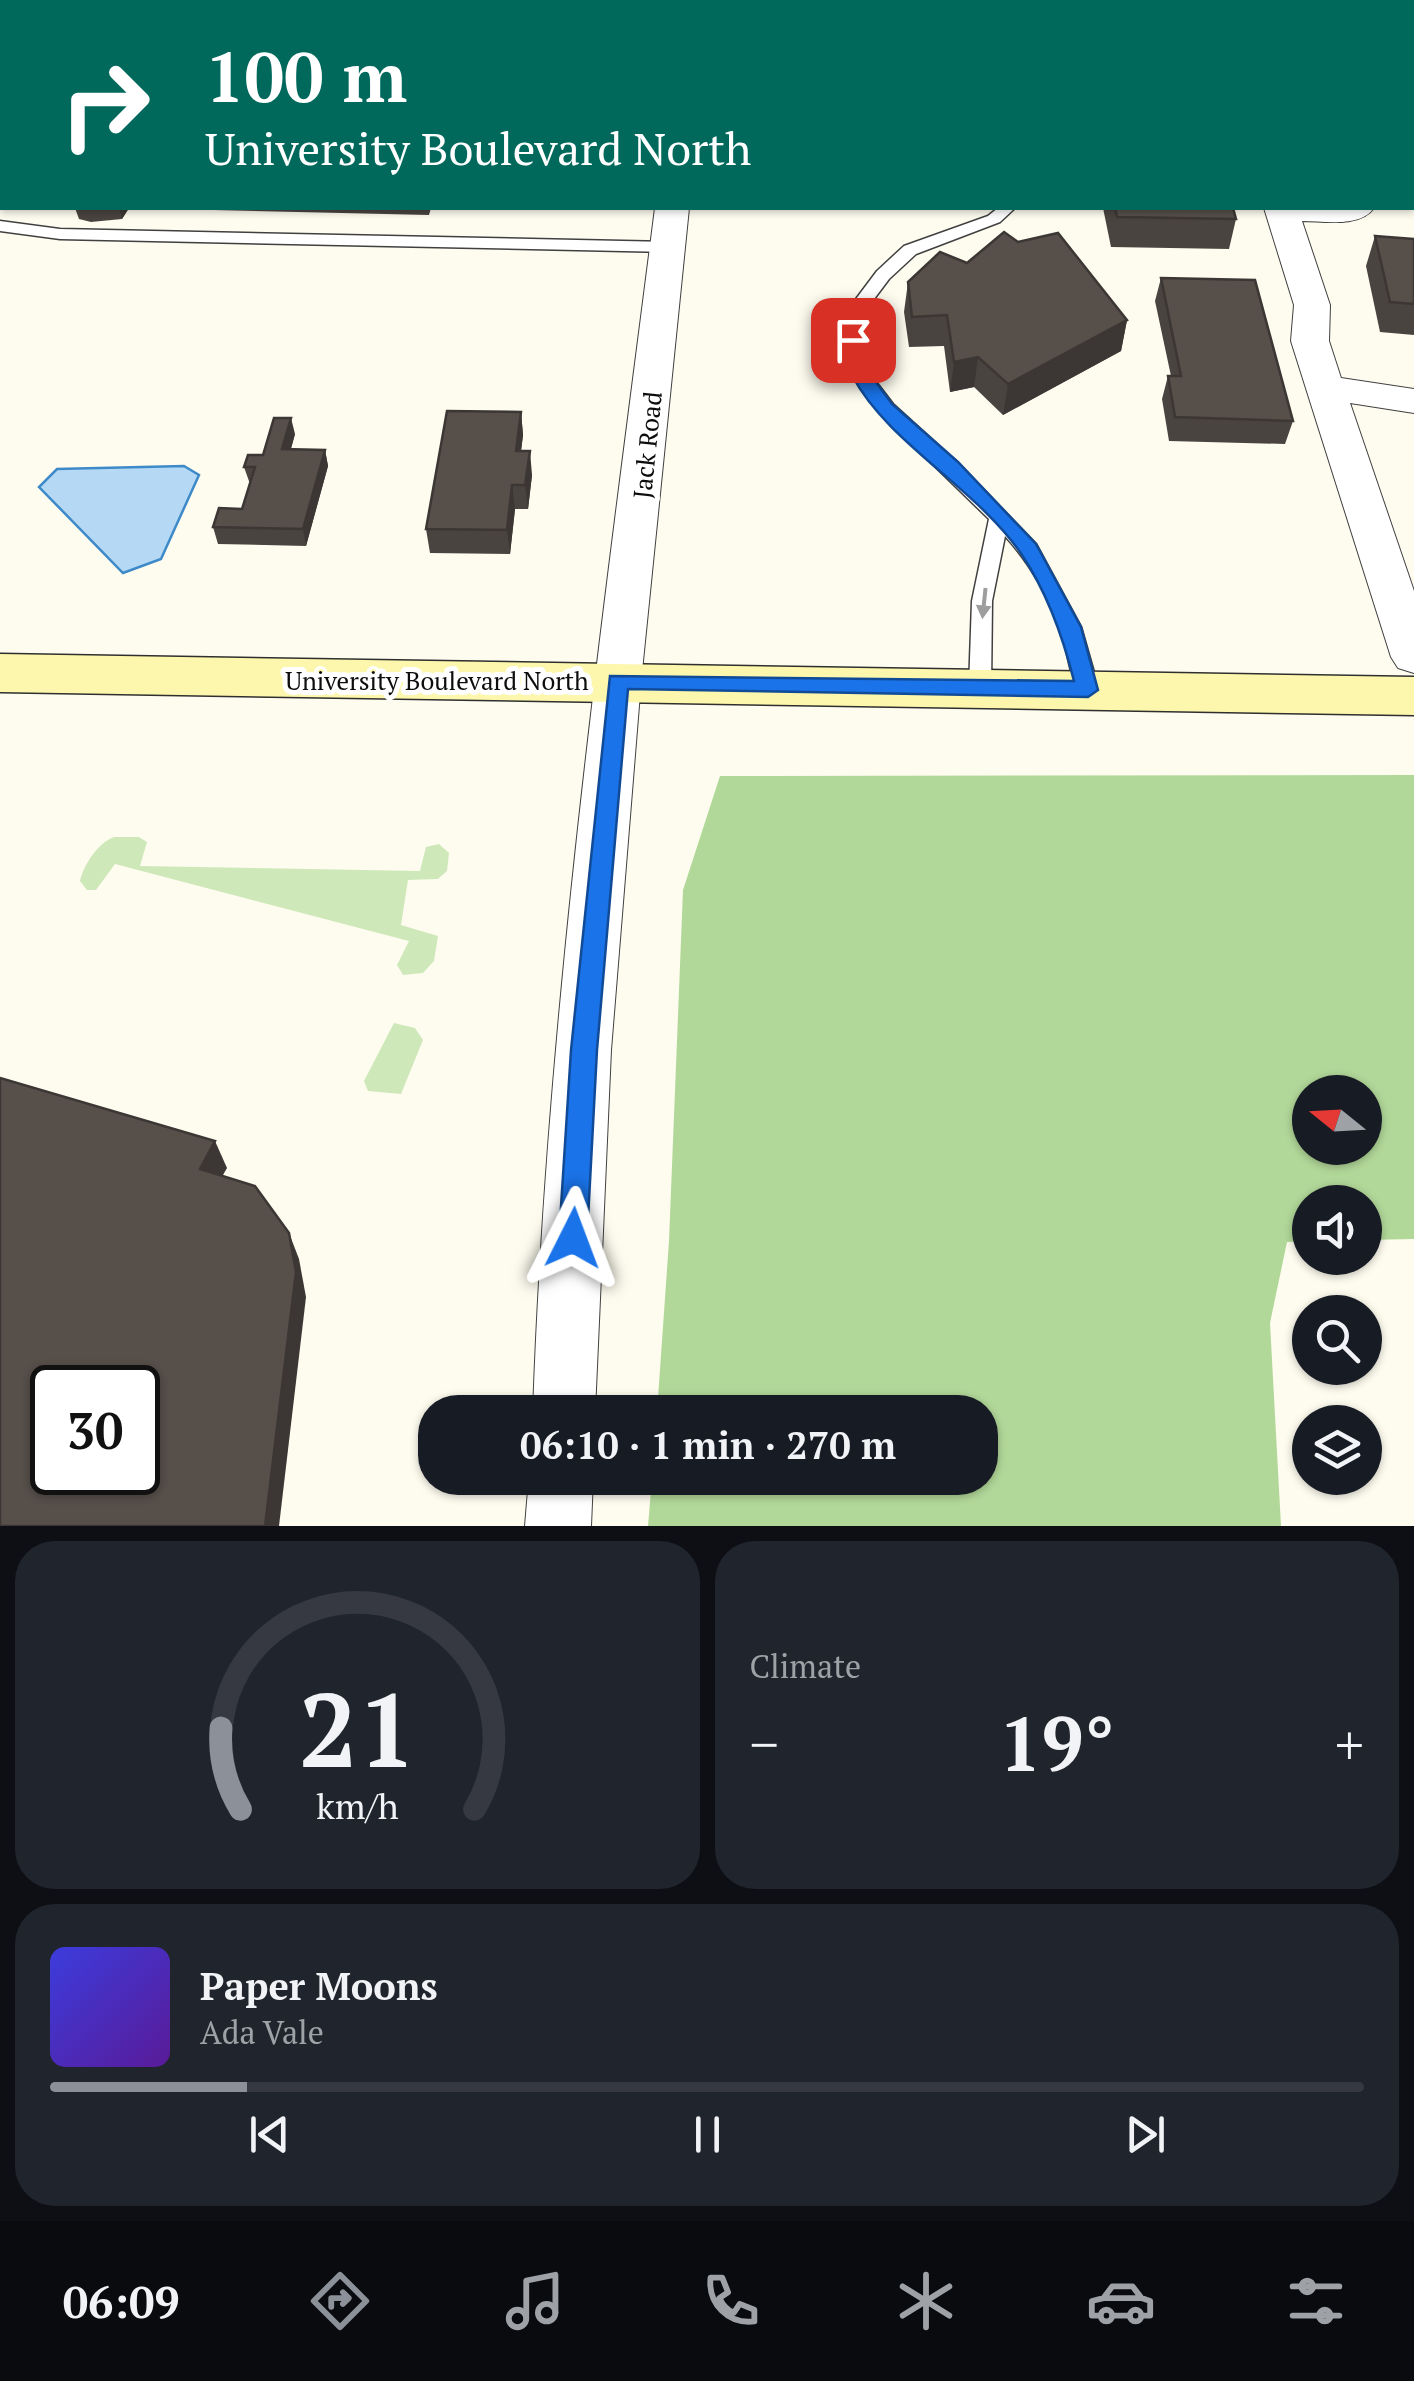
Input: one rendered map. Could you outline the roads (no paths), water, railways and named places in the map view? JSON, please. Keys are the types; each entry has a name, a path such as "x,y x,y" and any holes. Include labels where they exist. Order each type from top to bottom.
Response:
{"main road":[{"name":"University Boulevard North","path":"0,674 1414,696"}],"street":[{"path":"1283,210 1312,305 1310,341 1414,657"},
{"name":"Jack Road","path":"565,1395 584,1050 618,681 670,227"},
{"path":"1326,387 1414,401"},
{"path":"558,1526 559,1495"}],"lane":[{"path":"1005,210 994,219 910,250 882,275 860,307 853,340 861,374 886,408 951,467 1029,549 1071,627 1088,690"},
{"path":"0,226 60,234 670,227"},
{"path":"980,688 982,601 998,520"}],"water":[{"path":"184,466 199,475 161,559 123,573 39,487 57,469"}]}
